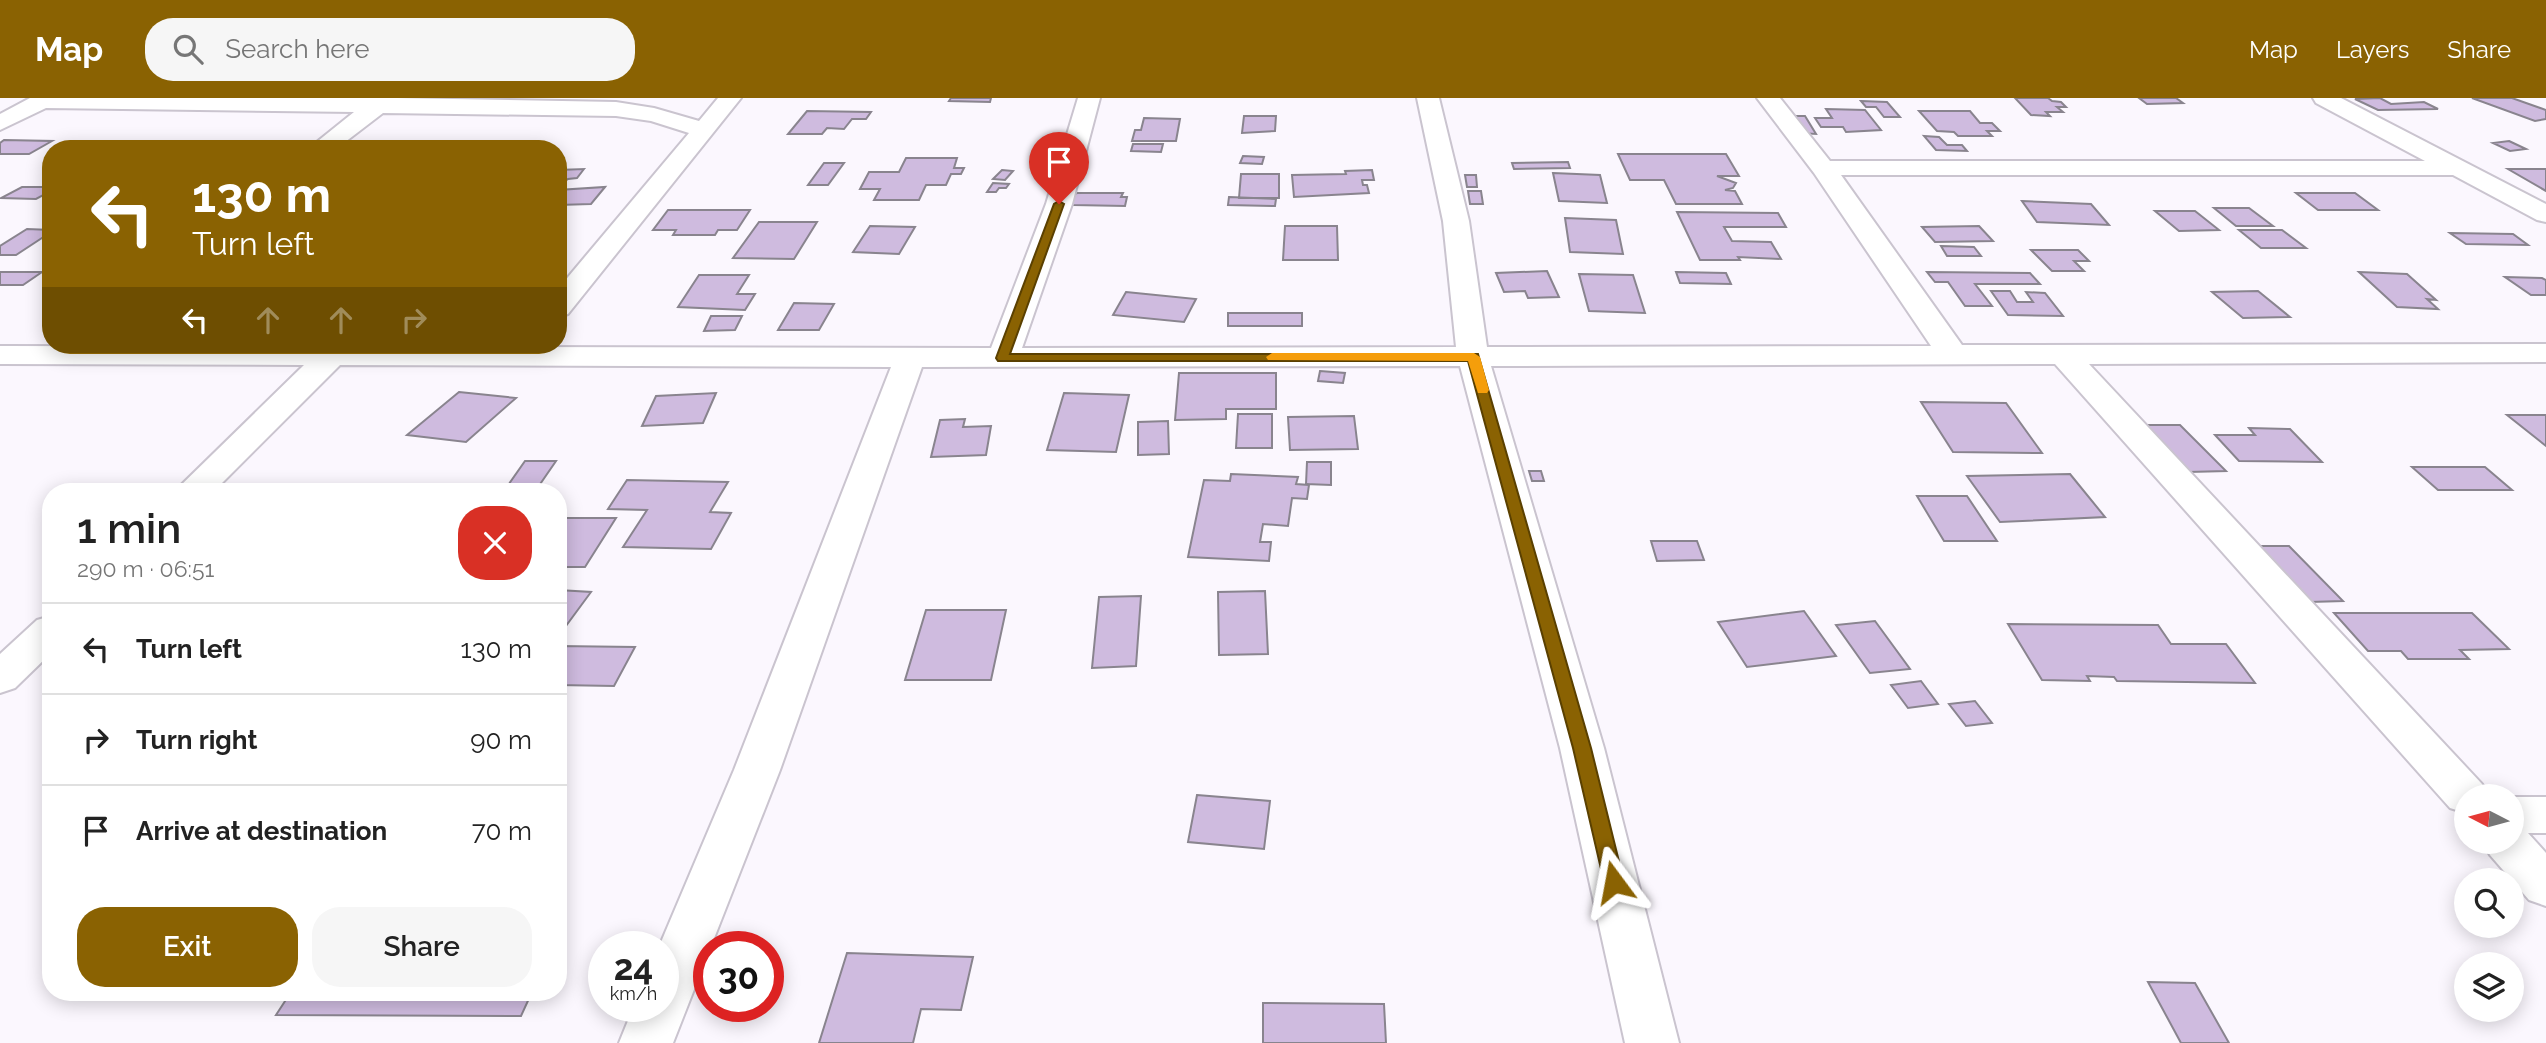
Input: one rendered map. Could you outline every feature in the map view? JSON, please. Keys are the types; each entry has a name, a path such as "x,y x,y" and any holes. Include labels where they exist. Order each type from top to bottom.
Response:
{"street":[{"path":"567,297 730,98"},
{"path":"1003,358 1059,204 1089,98"},
{"path":"1428,98 1456,221 1474,357 1582,748 1652,1043"},
{"path":"1768,98 1823,168 1953,355"},
{"path":"2324,98 2546,214"},
{"path":"0,123 44,100 383,101 425,108 616,109 653,115 704,130"},
{"path":"332,140 383,101"},
{"path":"1823,168 2460,168"},
{"path":"0,355 42,351"},
{"path":"567,351 910,358 2546,353"},
{"path":"277,354 371,354"},
{"path":"201,483 333,355"},
{"path":"2064,355 2455,784"},
{"path":"679,962 757,771 910,358"},
{"path":"0,678 42,638"},
{"path":"2524,816 2546,815"},
{"path":"2518,854 2546,886"},
{"path":"646,1043 655,1022"}],"building":[{"path":"951,98 991,98 990,102 949,101"},
{"path":"2015,98 2048,98 2061,102 2066,107 2057,107 2063,112 2046,112 2050,116 2031,115"},
{"path":"2139,98 2176,98 2183,103 2147,104"},
{"path":"2380,98 2391,104 2424,102 2438,109 2378,110 2355,99"},
{"path":"2472,98 2512,98 2546,110 2546,119 2535,121"},
{"path":"1861,101 1887,102 1900,117 1884,117 1876,107 1866,107"},
{"path":"1826,109 1865,110 1881,130 1846,132 1843,127 1821,127 1815,118 1832,118"},
{"path":"807,111 871,112 866,119 852,119 844,129 827,128 822,134 788,134"},
{"path":"1919,111 1970,111 1980,123 1992,123 2000,131 1987,131 1992,136 1958,136 1954,132 1937,131"},
{"path":"1244,116 1276,116 1275,131 1242,133"},
{"path":"1788,116 1805,116 1816,134 1799,133"},
{"path":"1144,118 1180,119 1176,141 1132,141 1135,130 1141,130"},
{"path":"1924,136 1939,137 1947,145 1962,145 1967,151 1936,150"},
{"path":"4,140 42,141 42,147 29,154 0,154 0,143"},
{"path":"2509,141 2526,149 2510,151 2493,143"},
{"path":"1133,144 1163,144 1161,152 1131,151"},
{"path":"1618,154 1726,154 1739,176 1717,176 1736,183 1733,188 1725,190 1735,191 1742,204 1676,204 1664,180 1630,180"},
{"path":"1243,156 1264,157 1262,164 1240,163"},
{"path":"906,158 957,158 954,168 964,168 961,174 951,174 946,185 926,185 919,200 874,200 880,189 860,189 869,172 899,172"},
{"path":"1568,162 1570,168 1514,169 1512,163"},
{"path":"824,163 844,163 828,185 808,185"},
{"path":"584,169 577,178 567,180 567,170"},
{"path":"2508,169 2546,169 2546,191"},
{"path":"1002,170 1013,171 1005,180 993,179"},
{"path":"1372,170 1374,180 1362,180 1369,193 1294,197 1292,175 1346,174 1345,171"},
{"path":"1553,173 1600,175 1607,203 1559,201"},
{"path":"1241,174 1279,174 1279,198 1239,198"},
{"path":"1465,175 1476,175 1477,187 1467,187"},
{"path":"993,183 1009,184 996,192 987,192"},
{"path":"22,187 42,187 42,196 36,199 1,198"},
{"path":"605,187 591,204 567,205 567,189"},
{"path":"1468,191 1481,191 1483,204 1470,204"},
{"path":"1077,193 1123,193 1121,197 1127,197 1125,206 1073,205 1066,198"},
{"path":"2296,193 2355,193 2378,210 2318,210"},
{"path":"1229,197 1276,199 1275,206 1228,205"},
{"path":"2022,201 2091,204 2109,225 2037,222"},
{"path":"2214,208 2249,208 2273,226 2236,226"},
{"path":"668,210 750,210 737,230 718,230 715,235 673,235 676,230 653,230"},
{"path":"2155,211 2195,211 2219,230 2179,231"},
{"path":"1677,212 1778,213 1786,227 1724,227 1732,241 1771,242 1781,259 1738,257 1740,260 1700,260"},
{"path":"1565,218 1616,220 1623,254 1570,252"},
{"path":"759,222 817,222 794,259 733,258"},
{"path":"870,226 915,227 899,254 853,252"},
{"path":"1285,226 1337,226 1338,260 1283,260"},
{"path":"1979,226 1993,241 1935,242 1922,227"},
{"path":"27,229 42,230 42,238 16,255 0,255 0,246"},
{"path":"2239,230 2282,230 2306,248 2261,248"},
{"path":"2450,233 2513,234 2528,245 2466,244"},
{"path":"1941,246 1974,247 1981,256 1947,256"},
{"path":"2031,250 2078,250 2089,261 2074,261 2084,271 2052,271"},
{"path":"1547,271 1559,297 1528,298 1525,291 1504,292 1496,273"},
{"path":"0,272 42,272 23,285 0,285"},
{"path":"1676,272 1726,273 1731,284 1680,283"},
{"path":"1927,272 2030,273 2040,284 1975,284 1992,306 1965,306 1948,282 1935,282"},
{"path":"2359,272 2407,274 2436,300 2427,299 2438,309 2397,307"},
{"path":"1579,274 1633,275 1645,313 1589,311"},
{"path":"699,275 749,275 737,294 755,294 745,310 678,307"},
{"path":"2505,277 2542,278 2546,280 2546,295 2531,295"},
{"path":"1991,291 2010,291 2017,302 2033,302 2026,292 2045,293 2063,316 2008,315"},
{"path":"2258,291 2290,317 2243,318 2212,292"},
{"path":"1126,292 1196,299 1184,322 1113,315"},
{"path":"794,303 834,304 819,330 778,330"},
{"path":"1228,313 1302,313 1302,326 1228,326"},
{"path":"711,316 742,316 735,330 704,331"},
{"path":"1320,371 1345,373 1343,383 1318,381"},
{"path":"1179,373 1276,373 1276,409 1226,409 1226,419 1175,420"},
{"path":"459,392 516,398 466,442 407,435"},
{"path":"716,393 703,423 642,426 656,396"},
{"path":"1064,393 1129,395 1116,452 1047,450"},
{"path":"1921,402 2006,403 2042,453 1953,452"},
{"path":"1238,414 1272,414 1272,448 1236,448"},
{"path":"2507,415 2546,415 2546,446"},
{"path":"1354,416 1358,449 1290,450 1288,417"},
{"path":"965,419 963,427 991,426 986,455 931,457 940,420"},
{"path":"1168,421 1169,454 1138,455 1138,422"},
{"path":"2143,425 2180,425 2226,471 2188,472"},
{"path":"2249,428 2290,429 2322,462 2239,461 2215,435 2255,435"},
{"path":"525,461 556,461 541,483 510,483"},
{"path":"1307,462 1331,462 1331,485 1306,484"},
{"path":"2412,467 2485,467 2512,490 2438,490"},
{"path":"1529,471 1541,471 1544,481 1532,481"},
{"path":"1231,474 1298,477 1296,484 1309,485 1307,499 1292,498 1288,526 1263,524 1260,542 1271,542 1269,561 1188,557 1204,480 1230,481"},
{"path":"2070,474 2105,517 2000,522 1967,476"},
{"path":"627,480 728,482 710,512 731,513 711,549 623,547 647,510 608,509"},
{"path":"1917,496 1967,496 1997,541 1944,541"},
{"path":"567,518 616,518 585,567 567,567"},
{"path":"1651,541 1697,541 1704,560 1657,561"},
{"path":"2257,546 2289,546 2343,601 2309,602"},
{"path":"567,591 591,592 567,625"},
{"path":"1265,591 1268,654 1219,655 1218,592"},
{"path":"1141,596 1136,666 1092,668 1099,597"},
{"path":"926,610 1006,610 991,680 905,680"},
{"path":"1804,611 1836,656 1747,667 1718,622"},
{"path":"2334,613 2472,613 2509,649 2460,650 2469,659 2408,659 2401,651 2368,651"},
{"path":"1875,621 1910,669 1870,673 1836,625"},
{"path":"2008,624 2158,625 2171,644 2226,644 2255,683 2117,681 2114,677 2087,676 2090,681 2042,680"},
{"path":"567,646 635,647 614,686 567,685"},
{"path":"1921,681 1938,704 1908,708 1891,685"},
{"path":"1975,701 1992,723 1966,726 1949,704"},
{"path":"1197,795 1270,801 1264,849 1188,842"},
{"path":"847,953 973,957 961,1010 921,1009 913,1043 819,1043"},
{"path":"2148,982 2195,983 2229,1043 2181,1043"},
{"path":"285,1001 528,1001 521,1016 276,1015"},
{"path":"1263,1003 1384,1004 1386,1043 1263,1043"}],"slow traffic":[{"path":"1272,357 1474,357 1483,390"}],"route":[{"path":"1059,204 1003,358 1474,357 1582,748 1614,882"}]}
